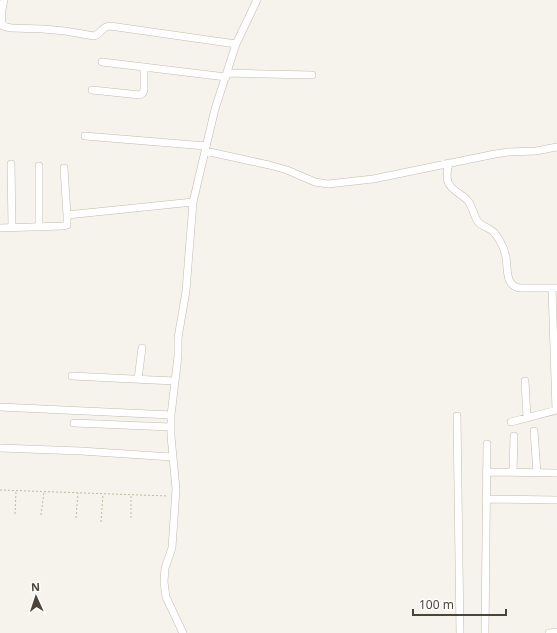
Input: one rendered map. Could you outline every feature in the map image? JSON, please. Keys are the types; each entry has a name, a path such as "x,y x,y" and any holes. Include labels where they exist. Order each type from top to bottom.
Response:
{"street":[{"path":"4,0 1,18 3,26 11,28 43,29 94,36 103,28 110,26 236,44"},
{"path":"183,633 166,597 164,582 165,568 172,548 176,482 172,457 171,415 178,356 178,338 186,291 193,202 215,109 236,44 257,0"},
{"path":"102,62 227,75 312,75"},
{"path":"92,90 140,95 144,90 144,67"},
{"path":"85,136 206,148 269,165 322,184 373,179 495,154 536,151 557,147"},
{"path":"448,163 449,185 468,201 478,222 493,231 498,237 505,252 510,284 515,288 554,288 557,410 511,422"},
{"path":"11,164 12,227"},
{"path":"39,166 39,227"},
{"path":"0,228 65,226 67,223 67,215 64,168"},
{"path":"67,215 193,202"},
{"path":"138,379 142,348"},
{"path":"72,376 174,381"},
{"path":"525,381 527,418"},
{"path":"0,407 171,415"},
{"path":"457,416 460,633"},
{"path":"74,423 171,427"},
{"path":"534,431 537,473"},
{"path":"514,436 514,473"},
{"path":"485,633 487,444"},
{"path":"0,448 81,451 172,457"},
{"path":"486,472 557,473"},
{"path":"486,499 557,500"},
{"path":"549,633 557,632"}],"path":[{"path":"0,490 175,497"},
{"path":"15,514 16,490"},
{"path":"41,516 44,491"},
{"path":"76,518 78,493"},
{"path":"101,522 103,494"},
{"path":"131,495 131,518"}]}
